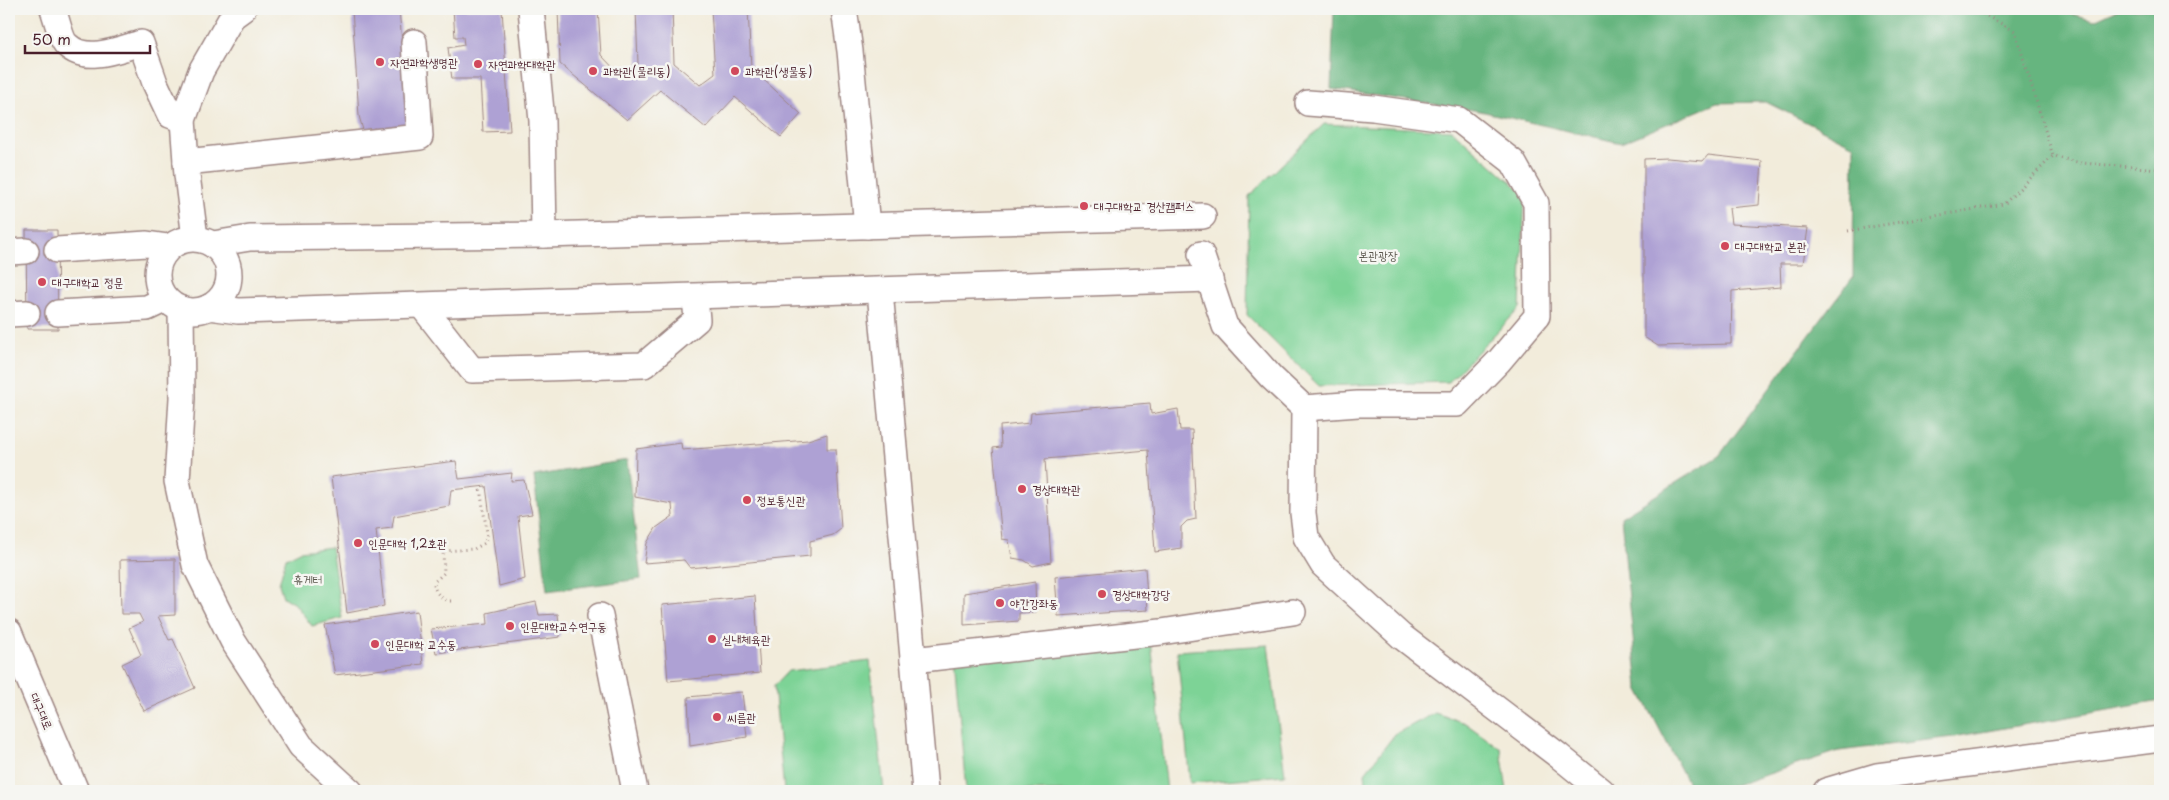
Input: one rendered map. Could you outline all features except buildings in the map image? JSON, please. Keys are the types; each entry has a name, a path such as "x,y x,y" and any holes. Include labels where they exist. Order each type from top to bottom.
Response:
{"street":[{"path":"53,9 66,45 81,54 104,54 141,43 155,83 170,115 183,120"},
{"path":"209,307 223,295 229,277 225,258 204,241 186,162 183,120 201,72 232,17 243,9"},
{"path":"531,9 542,121 544,236"},
{"path":"844,9 850,51 867,226"},
{"path":"186,162 420,137 414,42"},
{"path":"1304,408 1358,404 1457,404 1499,361 1537,316 1536,203 1514,162 1459,120 1373,108 1308,103"},
{"path":"1204,216 544,236 250,238 176,242 168,247 158,263 156,272 157,282 174,304 191,311 209,307 238,311 422,306 1210,279"},
{"path":"57,250 147,244 168,247"},
{"path":"1202,254 1225,326 1271,377 1304,408 1303,513 1306,537 1323,565 1401,636 1602,791"},
{"path":"880,291 925,791"},
{"path":"422,306 472,370 634,366 644,365 697,320 695,297"},
{"path":"58,312 147,308 174,304"},
{"path":"174,304 182,398 177,481 195,565 232,641 301,746 350,791"},
{"path":"913,660 1161,632 1293,612"},
{"path":"600,616 635,791"},
{"name":"대구대로","path":"9,632 76,791"},
{"path":"1826,791 1877,776 2160,739"}],"path":[{"path":"1974,9 2015,31 2053,156"},
{"path":"2053,156 2081,163 2160,169"},
{"path":"1848,230 2004,204 2053,156"},
{"path":"451,601 448,602 441,597 434,588 434,582 444,573 442,552 474,549 485,543 487,533 480,488"}],"green space":[{"path":"1334,9 2053,9 2094,20 2118,9 2160,9 2160,701 1953,737 1839,751 1717,791 1692,791 1638,688 1621,517 1719,456 1853,277 1854,146 1766,102 1717,103 1621,143 1480,111 1331,89"},
{"name":"본관광장","path":"1324,124 1452,130 1525,194 1520,308 1449,382 1319,386 1247,315 1249,196"},
{"path":"627,460 641,579 547,591 534,476"},
{"name":"휴게터","path":"331,547 342,618 312,626 296,605 283,597 279,584 286,558 300,551"},
{"path":"1150,632 1167,791 966,791 954,655"},
{"path":"1268,645 1285,775 1190,783 1177,651"},
{"path":"870,661 884,791 784,791 774,686 788,671"},
{"path":"1435,713 1465,723 1501,749 1507,791 1367,791 1365,773 1395,734"}],"place":[{"name":"자연과학생명관","path":"380,62"},
{"name":"자연과학대학관","path":"478,64"},
{"name":"과학관(물리동)","path":"593,71"},
{"name":"과학관(생물동)","path":"735,71"},
{"name":"대구대학교 경산캠퍼스","path":"1084,206"},
{"name":"대구대학교 본관","path":"1725,246"},
{"name":"대구대학교 정문","path":"42,282"},
{"name":"경상대학관","path":"1022,489"},
{"name":"정보통신관","path":"747,500"},
{"name":"인문대학 1,2호관","path":"358,543"},
{"name":"경상대학강당","path":"1102,594"},
{"name":"야간강좌동","path":"1000,603"},
{"name":"인문대학교수연구동","path":"510,626"},
{"name":"실내체육관","path":"712,639"},
{"name":"인문대학 교수동","path":"375,644"},
{"name":"씨름관","path":"717,717"}]}
